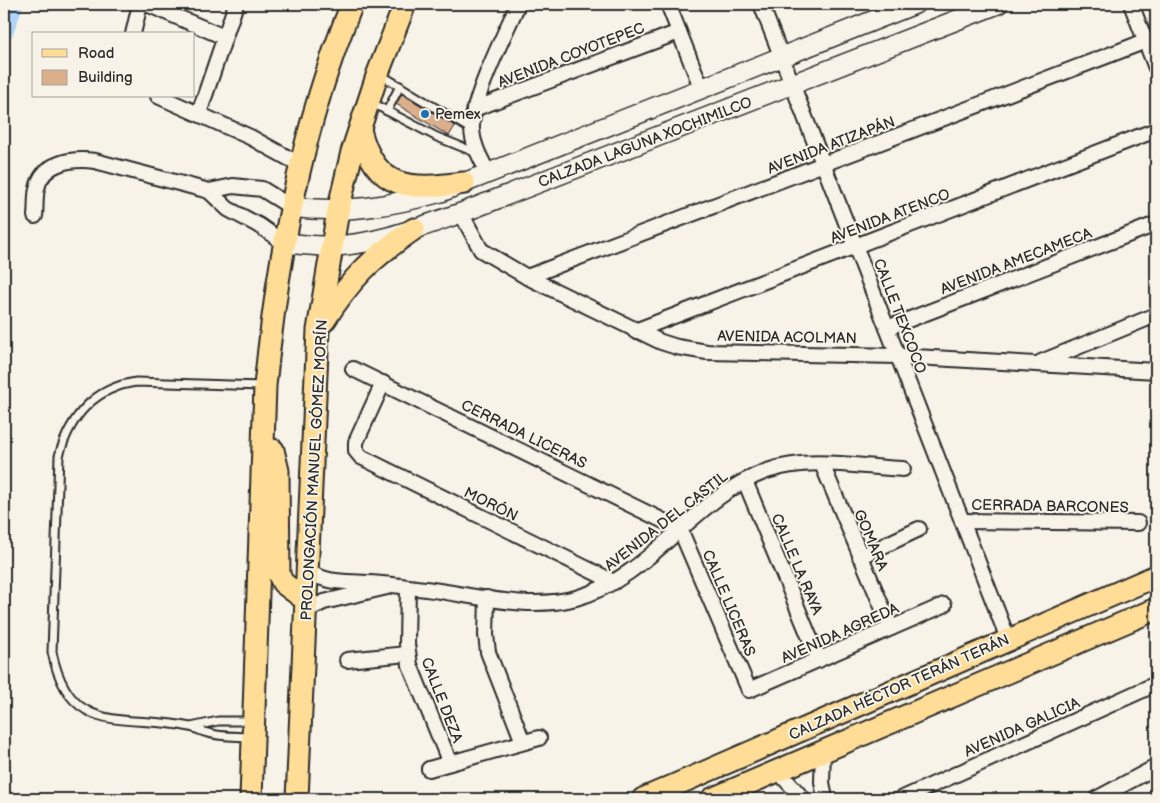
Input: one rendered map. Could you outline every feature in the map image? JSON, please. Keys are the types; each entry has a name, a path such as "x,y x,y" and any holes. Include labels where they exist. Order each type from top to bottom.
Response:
{"main road":[{"path":"251,799 265,386 271,325 284,243 301,165 323,82 352,4"},
{"name":"PROLONGACIÓN MANUEL GÓMEZ MORÍN","path":"299,795 318,330 338,211 360,130 378,107 378,73 405,4"},
{"name":"CALZADA LAGUNA XOCHIMILCO","path":"291,207 338,211 365,209 415,200 464,184 702,87 915,4"},
{"name":"CALZADA LAGUNA XOCHIMILCO","path":"284,243 332,247 372,240 414,229 461,213 998,4"},
{"path":"360,130 371,162 393,180 408,186 422,187 464,184"},
{"path":"318,330 344,290 361,270 374,258 414,229"},
{"path":"265,414 278,471 278,575 283,583 307,606"},
{"name":"CALZADA HÉCTOR TERÁN TERÁN","path":"643,799 1156,576"},
{"path":"976,686 1010,659 1078,630 1082,622 1080,608"},
{"name":"CALZADA HÉCTOR TERÁN TERÁN","path":"712,799 1156,609"},
{"path":"751,782 755,764 826,732 875,698"}],"street":[{"path":"133,32 140,4"},
{"path":"147,4 224,37"},
{"path":"199,113 236,4"},
{"path":"488,173 478,154 472,130 474,109 518,4"},
{"path":"668,4 702,87"},
{"name":"CALLE TEXCOCO","path":"761,4 1008,639"},
{"path":"1131,4 1156,68"},
{"name":"AVENIDA COYOTEPEC","path":"474,109 679,32"},
{"name":"AVENIDA ATIZAPÁN","path":"527,277 824,166 1146,42"},
{"path":"163,98 250,137 301,165"},
{"name":"AVENIDA ATENCO","path":"635,331 1156,130"},
{"path":"35,216 37,189 41,177 50,168 64,161 78,158 95,160 209,190 233,186 262,189 291,207"},
{"path":"209,190 228,209 260,226 284,243"},
{"name":"AVENIDA ACOLMAN","path":"461,213 481,250 527,277 635,331 677,347 699,351 898,356 1156,370"},
{"name":"AVENIDA AMECAMECA","path":"887,328 1156,224"},
{"path":"1037,364 1156,315"},
{"name":"CERRADA LICERAS","path":"353,369 680,529"},
{"name":"MORÓN","path":"383,383 356,442 356,451 361,457 614,582"},
{"name":"AVENIDA DEL CASTIL","path":"308,572 333,583 368,583 487,598 553,602 588,594 614,582 719,498 745,481 767,471 785,466 822,464 903,469"},
{"name":"GOMARA","path":"822,464 891,628"},
{"name":"CALLE LA RAYA","path":"745,481 819,660"},
{"name":"CERRADA BARCONES","path":"962,521 1138,523"},
{"name":"CALLE LICERAS","path":"680,529 749,690"},
{"path":"860,557 919,530"},
{"name":"AVENIDA DEL CASTIL","path":"307,606 390,586"},
{"name":"CALLE DEZA","path":"408,587 407,654 414,678 450,763"},
{"path":"487,598 486,635 488,652 523,742"},
{"name":"AVENIDA AGREDA","path":"749,690 944,605"},
{"path":"347,660 407,654"},
{"name":"AVENIDA GALICIA","path":"900,799 1156,684"},
{"path":"429,769 539,738"},
{"path":"823,751 822,782 825,799"},
{"path":"1096,799 1156,767"},
{"path":"778,771 803,799"}],"lane":[{"path":"378,73 472,130"},
{"path":"400,86 378,107 437,137 478,154"},
{"path":"254,729 212,734 190,727 116,721 97,715 80,706 66,693 57,674 52,652 59,456 64,436 75,418 90,401 121,384 136,382 265,386"},
{"path":"190,727 218,721 254,729"}],"building":[{"name":"Pemex","path":"402,94 455,126 449,136 396,104"}],"waterway":[{"path":"4,30 13,4"}],"place":[{"name":"Pemex","path":"425,114"}]}
